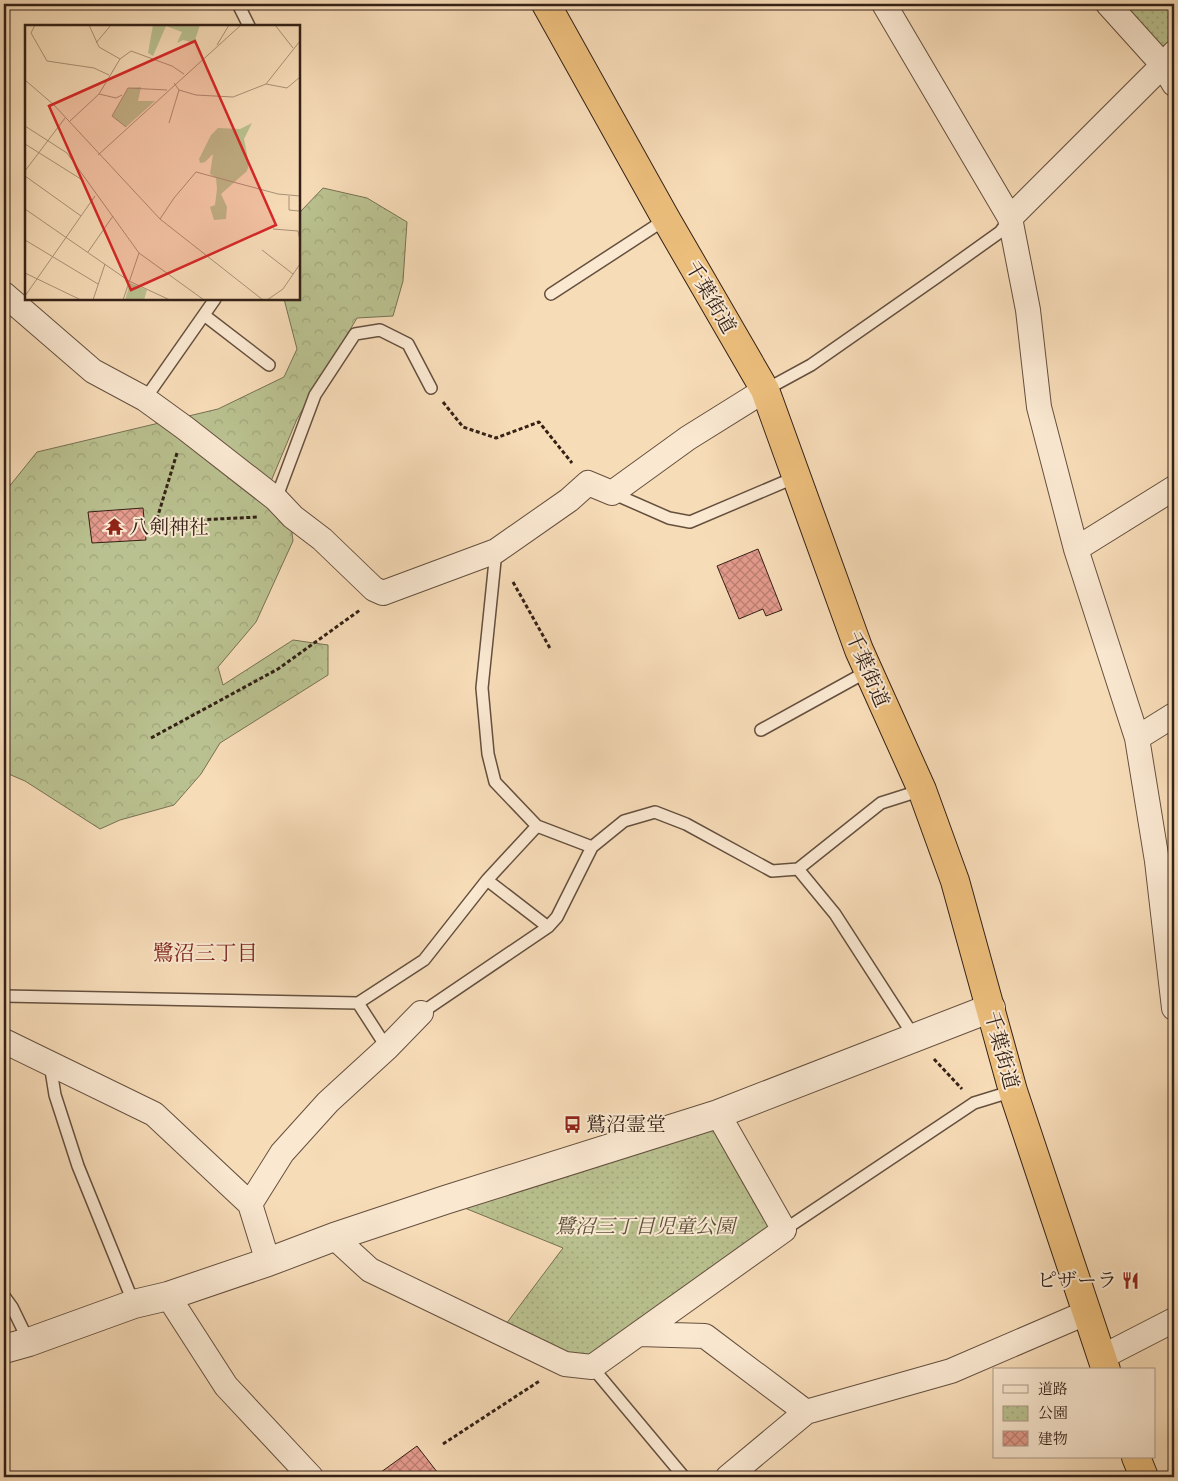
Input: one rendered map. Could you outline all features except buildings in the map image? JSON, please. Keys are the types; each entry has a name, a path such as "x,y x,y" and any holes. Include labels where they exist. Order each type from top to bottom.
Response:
{"highway":[{"name":"千葉街道","path":"546,4 666,219 765,390 855,641 922,790 955,881 1013,1091 1104,1363"},
{"path":"1136,1458 1144,1477"}],"street":[{"path":"884,4 1010,218 1028,310 1040,407 1076,549 1136,738 1157,860 1174,1008"},
{"path":"1010,218 1171,67 1108,4"},
{"path":"4,294 93,370 145,399 276,499 293,517 322,539 374,589 383,593 496,551 569,500 588,484 612,493 688,438 765,390"},
{"path":"1076,549 1174,488"},
{"path":"1136,738 1174,715"},
{"path":"1157,860 1174,890"},
{"path":"17,1345 134,1304 168,1296 445,1200 718,1114 991,1008"},
{"path":"250,1204 282,1153 328,1102 387,1048 421,1013"},
{"path":"4,1041 154,1114 250,1204 268,1262"},
{"path":"334,1237 370,1270 564,1364 592,1367 784,1230 718,1114"},
{"path":"168,1296 226,1386 311,1477"},
{"path":"728,1477 806,1412 950,1371 1088,1312"},
{"path":"1104,1363 1174,1320"},
{"path":"639,1334 705,1336 806,1412"}],"lane":[{"path":"238,4 248,25"},
{"path":"765,390 811,366 1000,232 1010,218"},
{"path":"551,294 666,219"},
{"path":"145,399 214,300"},
{"path":"204,315 269,365"},
{"path":"276,499 315,395 355,334 380,330 408,344 431,388"},
{"path":"612,493 669,518 690,522 796,477"},
{"path":"496,551 482,688 488,754 495,782 537,826 592,847"},
{"path":"761,730 868,671"},
{"path":"421,1013 557,918 592,847 624,821 655,812 686,824 772,870 798,869 882,803 922,790"},
{"path":"4,996 358,1003 424,960 487,880 537,826"},
{"path":"798,869 835,914 915,1038"},
{"path":"487,880 548,926"},
{"path":"358,1003 387,1048"},
{"path":"50,1064 55,1095 78,1166 134,1304"},
{"path":"784,1230 974,1104 1013,1091"},
{"path":"4,1296 12,1308 17,1345"},
{"path":"592,1367 684,1477"}],"path":[{"path":"431,388 463,427 496,438 539,422 588,484"},
{"path":"185,428 156,522 257,517"},
{"path":"496,551 551,650"},
{"path":"152,738 278,668 383,593"},
{"path":"915,1038 974,1104"},
{"path":"443,1444 564,1364"}],"green space":[{"path":"1122,4 1174,4 1174,36 1163,49"},
{"path":"323,188 367,198 407,222 403,281 393,316 357,318 297,419 264,498 291,525 293,541 256,622 218,667 223,685 293,640 328,645 328,675 220,743 201,774 174,805 120,820 100,829 25,781 4,772 4,493 37,452 218,409 284,377 297,349 284,300 300,300 301,211"},
{"name":"鷺沼三丁目児童公園","path":"718,1114 784,1230 592,1367 500,1332 563,1248 445,1200"}],"place":[{"name":"八剣神社","path":"115,527"},
{"name":"鷲沼霊堂","path":"572,1124"},
{"name":"ピザーラ","path":"1131,1280"}],"district":[{"name":"鷺沼三丁目","path":"205,953"}]}
